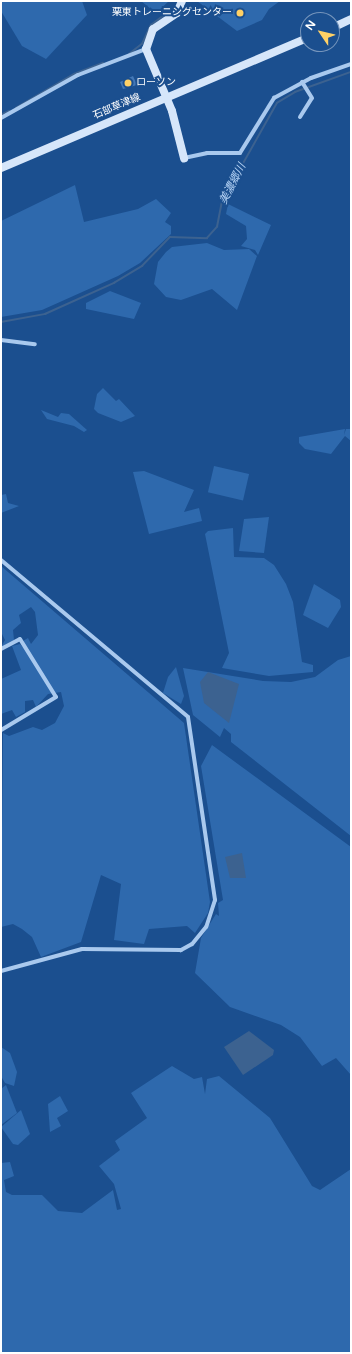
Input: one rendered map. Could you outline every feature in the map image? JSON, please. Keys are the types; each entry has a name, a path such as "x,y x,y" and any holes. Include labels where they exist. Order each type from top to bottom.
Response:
{"main road":[{"path":"182,1 177,13 153,29 146,49 172,111 184,158"},
{"path":"340,24 351,19"},
{"name":"石部草津線","path":"1,168 300,41"}],"street":[{"path":"1,118 78,74 146,49"},
{"path":"240,153 274,98 302,84 351,64"},
{"path":"300,117 312,98 302,84"},
{"path":"184,158 215,152 240,153"},
{"path":"240,153 242,157"},
{"path":"1,340 35,344"},
{"path":"1,560 188,717 215,900 206,927 192,944 182,950 82,949 1,971"},
{"path":"1,649 20,639 56,697 1,730"}],"shaded area":[{"path":"1,1 82,1 87,15 46,59 22,46 1,11"},
{"path":"141,1 169,1 156,13"},
{"name":"栗東トレーニングセンター","path":"197,1 280,1 269,9 262,20 237,31"},
{"path":"75,185 84,222 138,209 156,199 171,213 165,222 171,226 171,234 140,263 118,276 42,310 1,317 1,221"},
{"path":"228,204 271,225 258,255 255,250 241,246 247,239 246,226 226,214"},
{"path":"207,243 224,250 249,249 257,256 237,310 212,289 181,300 166,297 154,284 158,262 172,247"},
{"path":"110,291 141,303 134,319 86,309 86,303"},
{"path":"103,388 116,401 119,399 135,416 121,422 98,413 94,409 97,394"},
{"path":"41,410 58,417 61,413 69,414 87,430 84,432 74,426 47,419"},
{"path":"345,429 344,435 346,429 351,429 351,441 345,436 331,454 305,449 299,443 299,437"},
{"path":"214,466 249,474 243,500 208,492"},
{"path":"144,471 194,490 184,512 199,508 202,521 149,534 133,472"},
{"path":"6,494 8,503 19,506 1,513 1,495"},
{"path":"269,517 264,553 239,551 244,519"},
{"path":"233,528 234,557 264,558 274,565 286,584 293,602 302,662 313,665 313,672 269,676 222,668 229,653 205,534 208,531"},
{"path":"1,566 184,723 210,902 208,913 195,933 187,926 149,929 144,944 114,940 121,884 101,875 81,942 41,957 32,937 22,929 13,924 1,927 3,733 9,736 33,727 42,730 55,723 64,706 61,692 48,694 36,707 33,700 25,701 25,712 16,717 12,710 1,714 1,679 21,670 12,646 20,644 25,649 23,641 28,638 31,644 38,635 35,612 31,607 19,615 21,623 13,630 14,640 1,647 5,640 1,632"},
{"path":"314,584 340,600 341,607 328,628 303,615"},
{"path":"351,656 351,836 231,742 231,734 224,728 220,737 193,715 183,668 263,681 291,682 315,677 338,660"},
{"path":"176,667 184,696 181,704 163,693 168,677"},
{"path":"208,672 239,684 229,723 204,703 200,682"},
{"path":"212,745 351,847 351,1075 336,1058 322,1066 300,1037 281,1025 230,1007 195,973 201,938 216,914 219,916 218,903 223,900 201,766"},
{"path":"242,853 246,878 230,878 225,857"},
{"path":"249,1031 274,1050 273,1055 243,1075 224,1047"},
{"path":"1,1047 10,1053 17,1072 14,1086 5,1083 1,1076"},
{"path":"172,1066 194,1079 202,1077 205,1094 207,1079 219,1076 270,1118 312,1186 320,1190 351,1169 351,1353 1,1353 1,1163 10,1162 14,1176 4,1180 6,1192 12,1195 42,1195 58,1211 82,1213 113,1190 117,1210 121,1209 114,1184 99,1166 120,1150 115,1141 147,1118 131,1093"},
{"path":"6,1085 17,1113 1,1125 1,1089"},
{"path":"60,1096 68,1111 57,1118 61,1126 50,1132 48,1104"},
{"path":"21,1110 30,1134 18,1145 13,1144 1,1127"}],"building":[{"name":"ローソン","path":"133,76 137,85 123,89 120,82"}],"waterway":[{"path":"129,54 142,44 151,25 167,13"},
{"path":"16,108 74,74 103,63"},
{"name":"美濃郷川","path":"1,322 45,314 114,283 142,266 170,237 207,238 217,227 222,201 277,103 295,92 351,72"},
{"path":"1,115 9,111"}],"place":[{"name":"栗東トレーニングセンター","path":"240,13"},
{"name":"ローソン","path":"128,83"}]}
